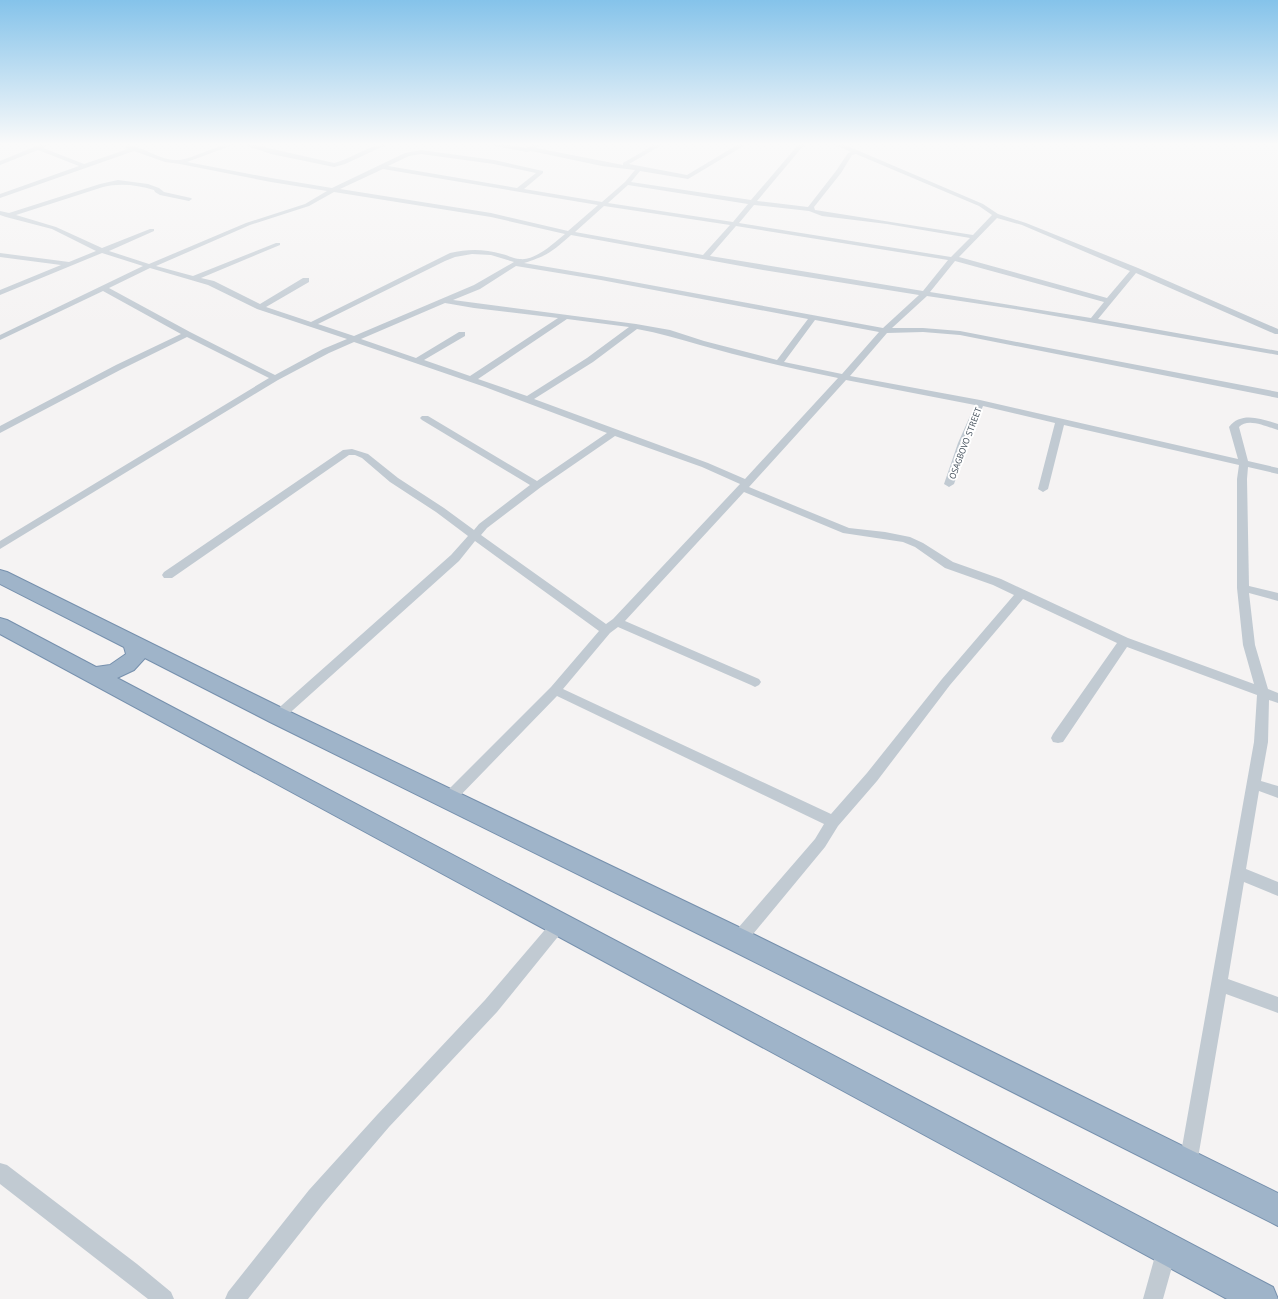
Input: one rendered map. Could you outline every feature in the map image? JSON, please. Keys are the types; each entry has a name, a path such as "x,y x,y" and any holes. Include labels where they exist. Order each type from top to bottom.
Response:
{"highway":[{"path":"0,576 278,716 738,940 1278,1210"},
{"path":"0,625 1261,1299"},
{"path":"93,675 113,673 126,666 136,656 136,649 132,643"}],"street":[{"path":"8,216 39,206"},
{"path":"0,338 149,266 248,224 305,206"},
{"path":"434,206 491,215 570,233 764,268 926,292 1278,353"},
{"path":"0,546 275,378 311,358 477,287 518,263 540,256 602,206"},
{"path":"614,206 953,258 1109,301"},
{"path":"705,257 712,252 750,206"},
{"path":"783,206 811,209 822,214 887,222 976,237"},
{"path":"811,209 814,206"},
{"path":"982,206 996,215 1024,224 1135,270 1278,332"},
{"path":"0,213 54,228 102,251 211,284 260,307 418,360 705,465 744,485 847,531 906,539 919,545 949,565 997,582 1124,641 1278,698"},
{"path":"448,799 555,690 606,630 617,622 885,331 926,292 953,258 976,237 996,215"},
{"path":"0,293 152,230"},
{"path":"194,278 278,244"},
{"path":"311,325 442,259 460,252 486,251 518,263 885,331 918,330 960,333 1278,395"},
{"path":"0,255 69,265"},
{"path":"1093,320 1135,270"},
{"path":"260,307 306,280"},
{"path":"103,288 186,334 275,378"},
{"path":"445,301 495,309 566,316 667,332 701,343 779,363 980,403 1278,471"},
{"path":"471,379 566,316"},
{"path":"779,363 814,317"},
{"path":"527,400 595,357 636,326"},
{"path":"0,430 119,367 186,334"},
{"path":"418,360 462,334"},
{"name":"OSAGBOVO STREET","path":"949,484 963,443 980,403"},
{"path":"425,418 537,485"},
{"path":"1188,1164 1261,742 1263,693 1249,645 1243,588 1242,479 1244,463 1234,427 1240,420 1250,420 1278,427"},
{"path":"1043,489 1060,421"},
{"path":"278,716 350,650 455,558 483,526 537,485 614,432"},
{"path":"168,575 346,452 352,450 361,453 394,480 439,510 474,537 606,630"},
{"path":"1243,588 1278,598"},
{"path":"738,940 820,843 833,822 872,777 946,682 1021,594"},
{"path":"617,622 755,682"},
{"path":"1058,738 1124,641"},
{"path":"555,690 833,822"},
{"path":"1254,784 1278,792"},
{"path":"1239,873 1278,889"},
{"path":"235,1299 316,1197 383,1121 491,1006 560,923"},
{"path":"1220,984 1278,1006"},
{"path":"0,1172 130,1271 164,1299"},
{"path":"1153,1299 1167,1249"}]}
